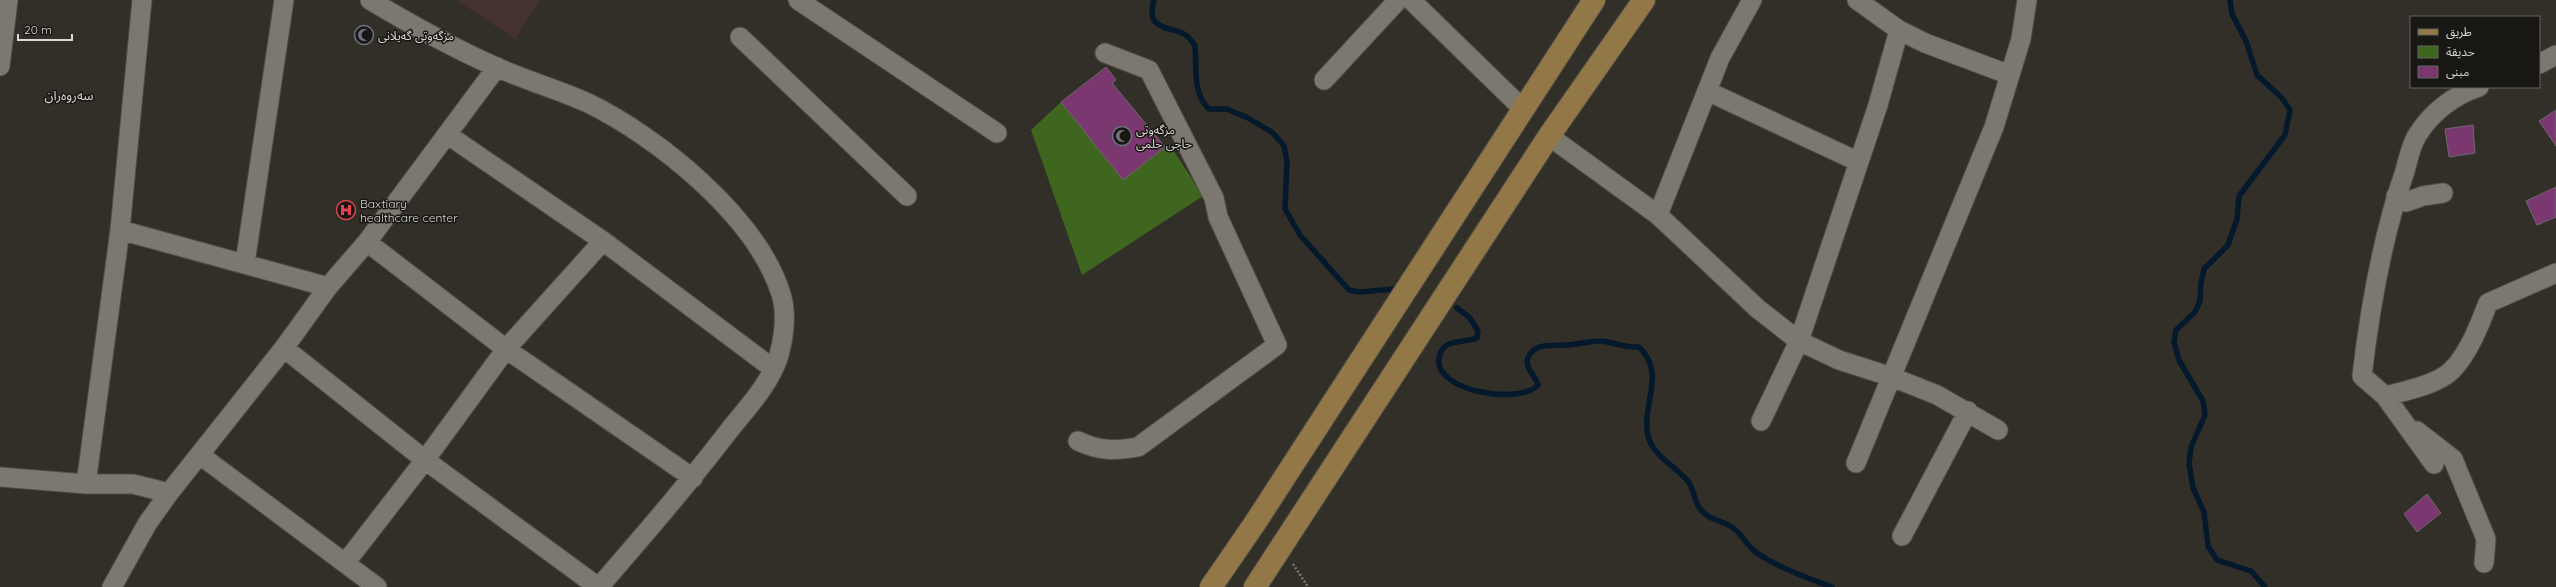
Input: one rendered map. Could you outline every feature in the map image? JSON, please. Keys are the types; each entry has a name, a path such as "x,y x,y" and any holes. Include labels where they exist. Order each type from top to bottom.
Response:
{"main road":[{"path":"1255,587 1549,136 1644,0"},
{"path":"1211,587 1255,523 1523,109 1590,2"},
{"path":"1255,523 1281,545"}],"street":[{"path":"0,61 8,0"},
{"path":"86,484 120,230 142,0"},
{"path":"245,263 284,0"},
{"path":"284,348 425,460 598,587 693,478 759,393 778,356 784,325 782,295 766,258 728,208 689,171 643,136 589,104 497,67 426,34 370,0"},
{"path":"798,0 997,133"},
{"path":"1324,80 1398,0"},
{"path":"1411,0 1523,109"},
{"path":"1658,215 1720,58 1752,0"},
{"path":"1857,0 1899,30 1953,55 2010,75"},
{"path":"1856,462 1892,377 1953,222 1994,127 2021,39 2027,0"},
{"path":"1761,421 1798,341 1859,162 1899,30"},
{"path":"740,36 907,196"},
{"path":"1078,441 1095,449 1121,450 1138,447 1277,345 1218,217 1214,198 1149,70 1105,53"},
{"path":"2540,63 2556,55"},
{"path":"112,587 147,524 169,494 284,348 328,287 367,242 448,135 497,67"},
{"path":"2434,464 2385,396 2362,376 2370,310 2396,196 2417,134 2441,107 2467,91 2476,88"},
{"path":"1708,91 1859,162"},
{"path":"448,135 603,240 772,368"},
{"path":"1549,136 1658,215 1758,309 1798,341 1839,360 1892,377 1968,411 1998,430"},
{"path":"2396,196 2406,202 2423,196 2443,193"},
{"path":"120,230 245,263 328,287"},
{"path":"346,562 425,460 506,349 603,240"},
{"path":"367,242 506,349 693,478"},
{"path":"2385,396 2413,390 2451,371 2476,334 2488,303 2556,273"},
{"path":"1902,536 1968,411"},
{"path":"2402,419 2453,459 2486,539 2484,562"},
{"path":"200,455 346,562 377,587"},
{"path":"0,477 86,484 132,484 169,494"}],"path":[{"path":"1281,545 1308,587"}],"shaded area":[{"path":"456,0 540,0 515,39"}],"green space":[{"path":"1061,102 1080,125 1165,147 1170,145 1203,196 1082,275 1031,130"}],"building":[{"name":"مزگەوتی حاجی حلمی","path":"1106,67 1116,80 1112,83 1165,147 1123,180 1061,102"},
{"path":"2556,110 2556,146 2539,121"},
{"path":"2473,125 2475,153 2449,157 2445,129"},
{"path":"2556,187 2556,217 2537,225 2526,201"},
{"path":"2427,494 2441,513 2417,532 2404,514"}],"waterway":[{"path":"1154,0 1152,10 1153,17 1156,22 1160,26 1184,34 1195,46 1196,80 1200,96 1209,109 1227,109 1248,118 1273,133 1284,146 1287,161 1285,209 1300,235 1349,290 1360,292 1394,289"},
{"path":"2230,0 2232,14 2246,41 2257,75 2282,98 2290,110 2285,135 2239,196 2237,219 2228,245 2204,269 2201,283 2200,301 2195,312 2176,330 2174,342 2179,360 2203,401 2205,415 2191,447 2189,464 2193,488 2204,512 2208,546 2217,560 2251,571 2265,587"},
{"path":"1457,308 1470,318 1478,331 1477,338 1454,342 1445,346 1439,358 1441,370 1450,379 1463,387 1480,392 1514,394 1528,391 1538,385 1529,369 1527,362 1534,349 1539,347 1550,345 1571,345 1598,341 1629,347 1639,347 1647,357 1651,368 1652,379 1647,424 1648,436 1654,449 1659,455 1690,484 1698,506 1701,510 1711,518 1732,527 1753,550 1774,563 1832,587"}],"place":[{"name":"مزگەوتی گەیلانی","path":"364,35"},
{"name":"مزگەوتی حاجی حلمی","path":"1122,136"},
{"name":"Baxtiary healthcare center","path":"346,210"}],"district":[{"name":"سەروەران","path":"69,95"}]}
